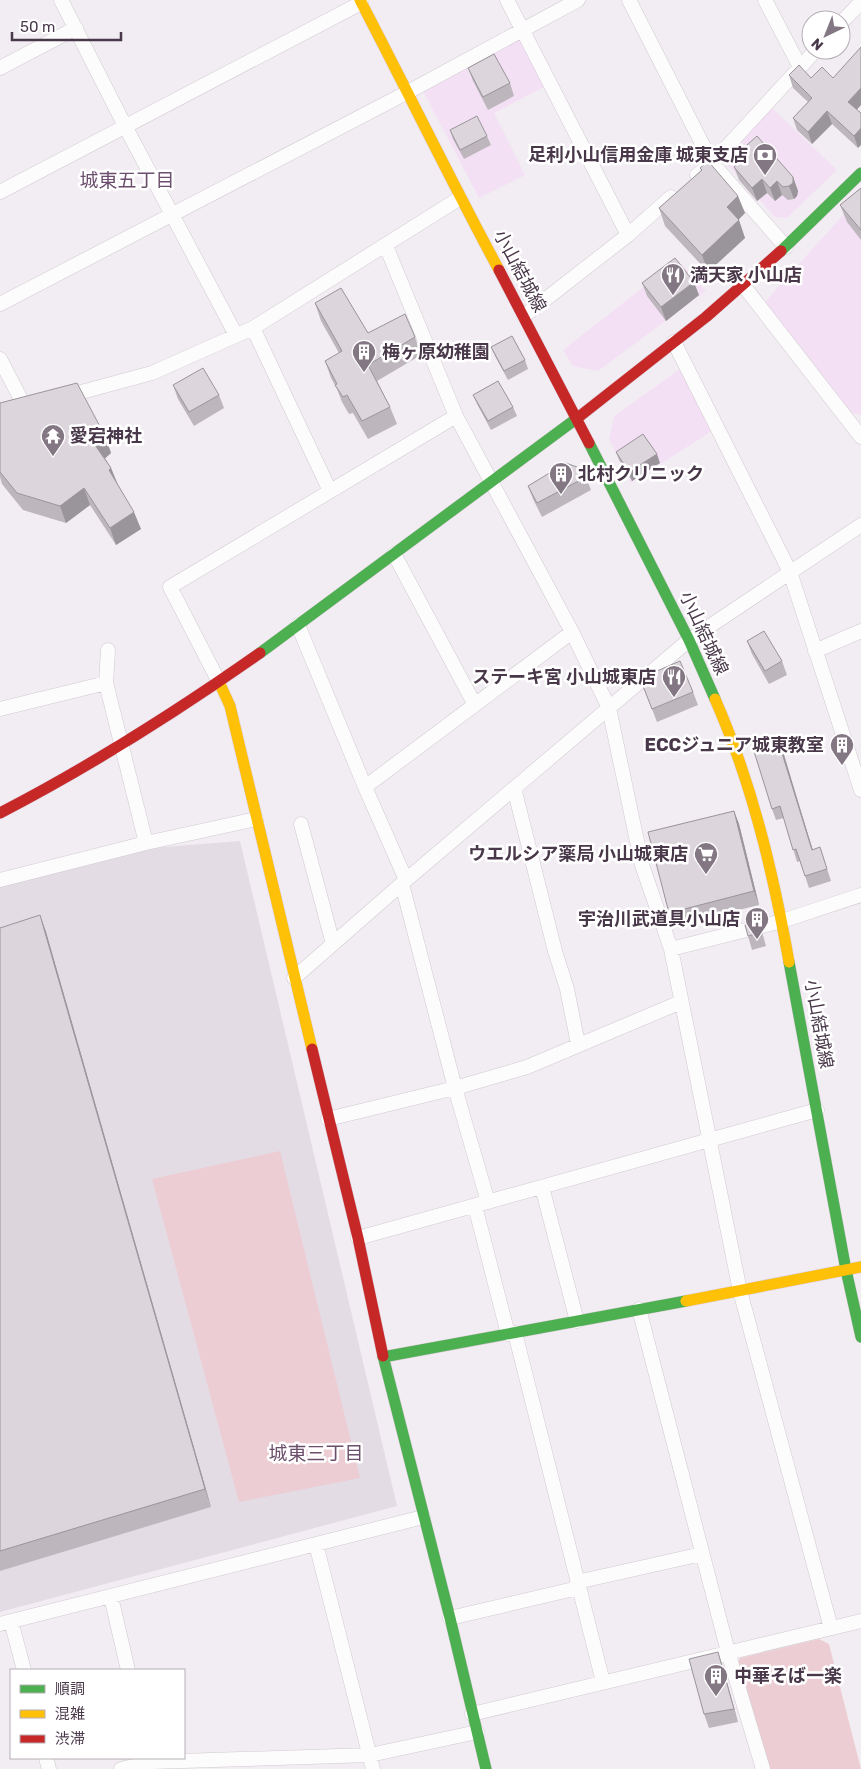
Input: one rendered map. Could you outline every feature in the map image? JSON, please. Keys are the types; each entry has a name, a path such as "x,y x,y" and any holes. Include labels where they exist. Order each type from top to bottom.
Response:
{"street":[{"path":"62,0 125,126 236,336"},
{"path":"507,0 628,235"},
{"path":"0,304 408,92 578,0"},
{"path":"629,0 712,163 786,246"},
{"path":"765,0 800,67"},
{"path":"0,192 360,2"},
{"name":"小山結城線","path":"360,2 408,92 460,198 577,418 689,640 739,759 769,859 846,1270 861,1337"},
{"path":"851,12 861,2"},
{"path":"0,68 76,28"},
{"path":"524,316 628,235 712,163 807,60"},
{"path":"0,813 122,746 219,682 577,418 743,285 786,246 861,172"},
{"path":"52,400 152,373 253,328 460,198"},
{"path":"386,246 456,416 572,632 609,708 642,865 671,949 740,1291 831,1628"},
{"path":"743,285 858,429"},
{"path":"253,328 330,491"},
{"path":"674,342 790,572 861,790"},
{"path":"0,359 29,406 8,411"},
{"path":"456,416 170,587 230,706 358,1238 383,1357 450,1618 486,1769"},
{"path":"294,978 689,640 861,525"},
{"path":"394,554 475,705"},
{"path":"298,625 404,882 455,1088 511,1334 603,1682"},
{"path":"815,651 861,631"},
{"path":"365,787 572,632"},
{"path":"108,650 106,683 146,843"},
{"path":"0,709 106,683"},
{"path":"514,788 555,950 567,988 578,1044"},
{"path":"0,880 146,843 256,818"},
{"path":"301,824 333,944"},
{"path":"671,949 782,921 861,895"},
{"path":"328,1119 455,1088 527,1067 681,1002"},
{"path":"358,1238 817,1110"},
{"path":"542,1187 577,1321"},
{"path":"383,1357 861,1267"},
{"path":"640,1309 728,1652 763,1769"},
{"path":"24,1669 5,1623 423,1517"},
{"path":"316,1544 372,1762"},
{"path":"450,1618 702,1554"},
{"path":"111,1597 128,1669"},
{"path":"472,1714 861,1621"},
{"path":"121,1769 150,1763 372,1762 477,1732"}],"shaded area":[{"path":"518,34 546,86 494,113 525,175 479,198 421,87"},
{"path":"771,107 837,170 787,218 775,217 725,162"},
{"path":"861,195 861,415 852,413 763,304"},
{"path":"678,260 706,291 598,371 573,366 563,350"},
{"path":"680,369 712,431 631,483 609,439 614,416"},
{"path":"240,841 397,1506 0,1612 0,885 138,849"},
{"path":"280,1151 360,1478 239,1502 152,1179"},
{"path":"819,1639 829,1644 861,1769 768,1769 736,1667 740,1658"}],"building":[{"path":"861,47 861,88 848,102 861,113 861,128 854,136 827,111 808,132 793,118 812,98 789,75 799,65 811,78 822,67 833,78"},
{"path":"494,54 510,83 483,97 468,68"},
{"path":"477,116 487,136 460,150 450,130"},
{"path":"757,136 793,177 793,183 789,186 783,187 777,181 770,188 762,179 752,188 734,167 743,159 738,153"},
{"path":"708,161 738,196 727,207 739,220 702,255 659,208 702,170 700,168"},
{"path":"861,188 861,230 840,205"},
{"path":"675,258 694,282 661,307 642,283"},
{"name":"梅ヶ原幼稚園","path":"341,288 368,333 405,314 415,337 368,365 390,407 362,421 347,395 343,397 335,385 337,384 325,361 342,351 315,303"},
{"path":"512,336 525,360 504,371 491,347"},
{"path":"203,368 219,395 189,412 173,385"},
{"path":"498,381 513,407 488,421 473,395"},
{"name":"愛宕神社","path":"77,383 105,436 95,445 111,468 109,470 134,512 110,528 84,488 60,506 17,493 0,472 0,403"},
{"path":"643,434 657,454 629,472 616,452"},
{"path":"566,463 582,469 586,477 537,503 528,486"},
{"path":"764,631 782,661 765,671 747,641"},
{"path":"680,661 693,692 652,709 643,686 653,682 650,674"},
{"path":"777,737 812,850 820,847 827,869 805,876 796,849 793,850 780,806 772,809 752,745"},
{"name":"ウエルシア薬局 小山城東店","path":"734,811 754,891 669,913 648,832"},
{"path":"40,915 205,1489 0,1551 0,928"},
{"path":"759,921 762,932 748,936 745,925"},
{"name":"中華そば一楽","path":"718,1652 734,1709 704,1714 689,1659"}],"traffic: fast":[{"path":"781,251 861,173"},
{"path":"260,653 580,416"},
{"path":"589,443 689,640 715,699"},
{"path":"789,962 846,1270 861,1337"},
{"path":"383,1357 686,1301"},
{"path":"383,1356 450,1618 486,1769"}],"traffic: slow":[{"path":"360,0 499,270"},
{"path":"219,682 230,706 312,1049"},
{"path":"715,699 740,763 760,828 789,962"},
{"path":"686,1301 861,1267"}],"traffic: jam":[{"path":"580,416 706,317 781,251"},
{"path":"499,270 589,443"},
{"path":"0,813 133,738 260,653"},
{"path":"312,1049 358,1238 383,1356"}],"place":[{"name":"足利小山信用金庫 城東支店","path":"765,176"},
{"name":"満天家 小山店","path":"673,296"},
{"name":"梅ヶ原幼稚園","path":"364,373"},
{"name":"愛宕神社","path":"53,457"},
{"name":"北村クリニック","path":"561,495"},
{"name":"ステーキ宮 小山城東店","path":"674,698"},
{"name":"ECCジュニア城東教室","path":"842,766"},
{"name":"ウエルシア薬局 小山城東店","path":"706,875"},
{"name":"宇治川武道具小山店","path":"757,940"},
{"name":"中華そば一楽","path":"716,1697"}],"district":[{"name":"城東五丁目","path":"127,180"},
{"name":"城東三丁目","path":"316,1453"}]}
